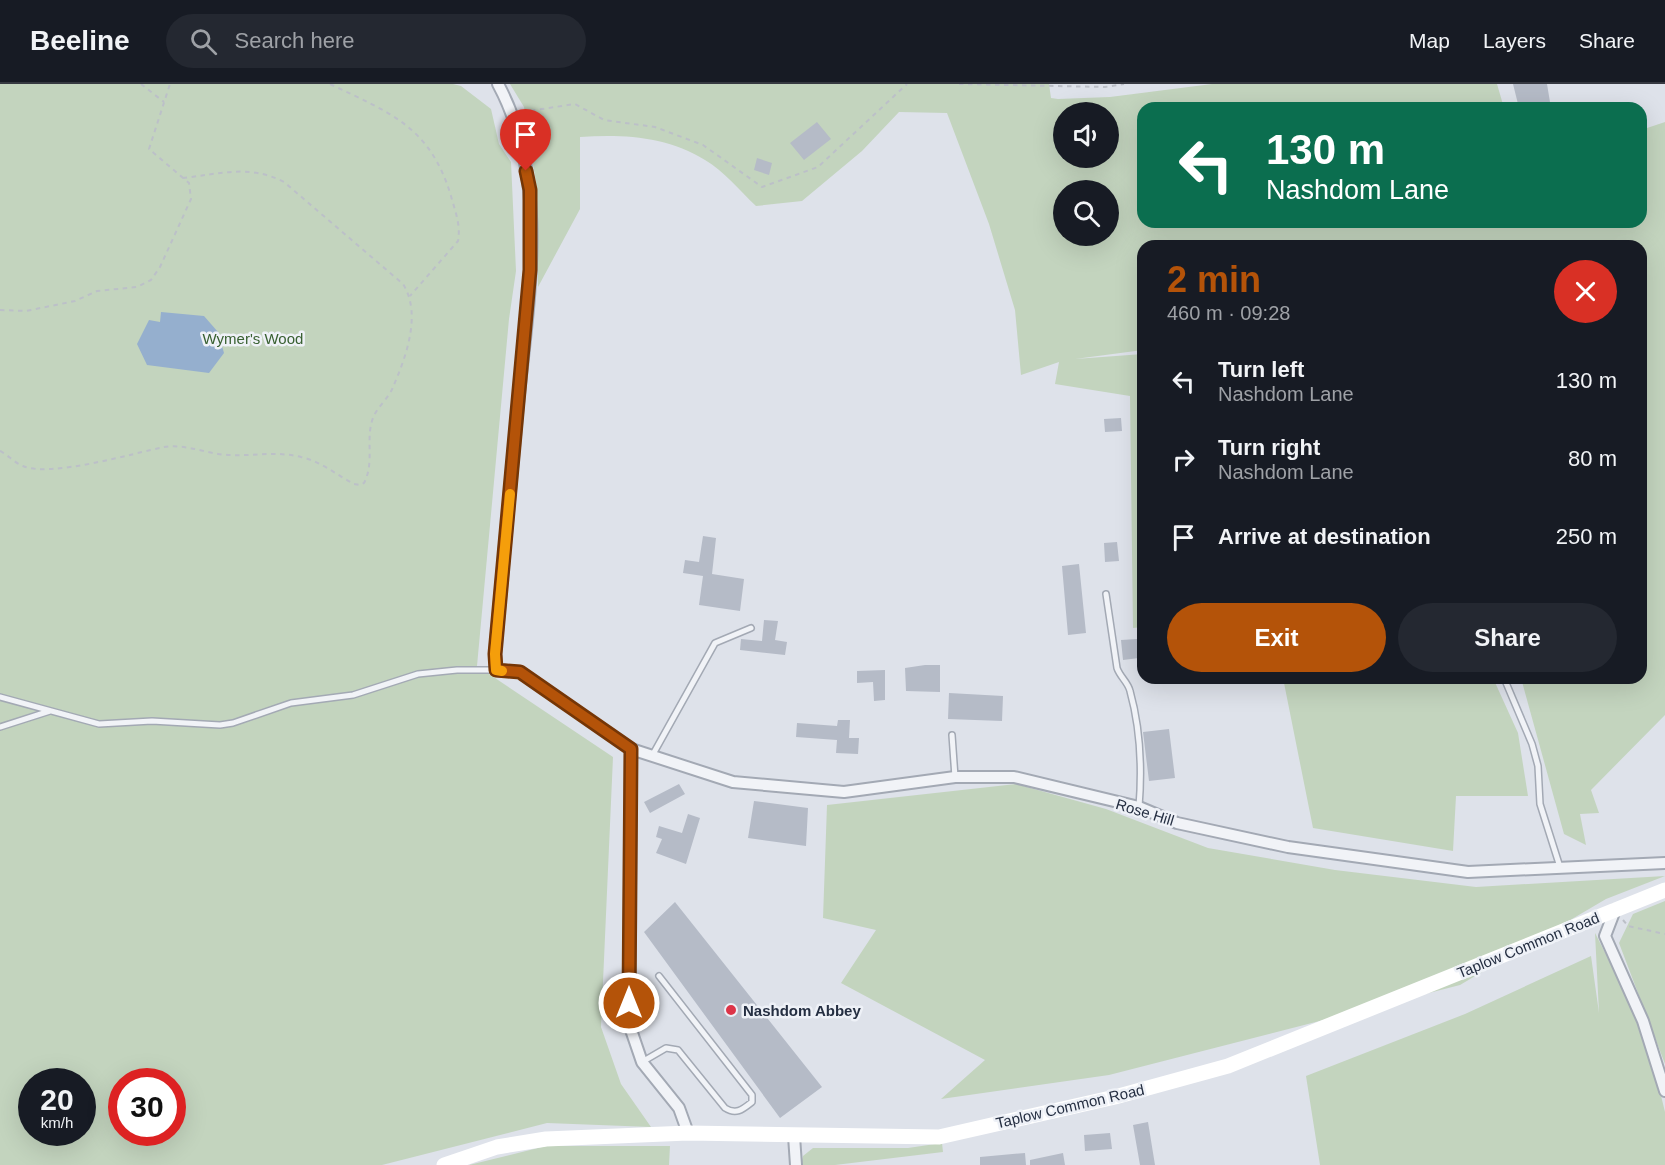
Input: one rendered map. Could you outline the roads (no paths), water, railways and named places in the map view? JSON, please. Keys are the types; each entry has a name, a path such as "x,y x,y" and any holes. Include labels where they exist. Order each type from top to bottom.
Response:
{"street":[{"path":"496,670 495,654 530,270 530,190 514,114 498,84"},
{"name":"Rose Hill","path":"496,670 520,672 631,749 733,782 844,792 955,777 1014,777 1139,807 1177,823 1288,847 1468,872 1665,863"},
{"path":"631,749 628,830 629,1024 642,1062 679,1108 688,1133"},
{"name":"Taplow Common Road","path":"444,1165 497,1147 546,1138 688,1133 939,1137 1115,1097 1217,1069 1665,890"},
{"path":"1615,910 1605,936 1643,1021 1665,1091"},
{"path":"794,1136 796,1165"}],"lane":[{"path":"1106,594 1117,668 1119,675 1128,684 1135,716 1140,773 1139,807"},
{"path":"652,756 715,643 752,628"},
{"path":"0,697 99,724 152,721 226,724 291,703 353,695 418,674 457,670 496,670"},
{"path":"1507,684 1532,744 1538,766 1540,804 1561,868"},
{"path":"0,727 50,711"},
{"path":"952,735 955,777"},
{"path":"642,1062 666,1048 678,1050 725,1108 732,1112 740,1111 752,1102 753,1095 659,976"}],"water":[{"path":"161,312 204,316 218,332 224,353 209,373 147,365 137,344 149,320 160,322"}],"place":[{"name":"Nashdom Abbey","path":"731,1010"}],"park label":[{"name":"Wymer's Wood","path":"253,338"}]}
